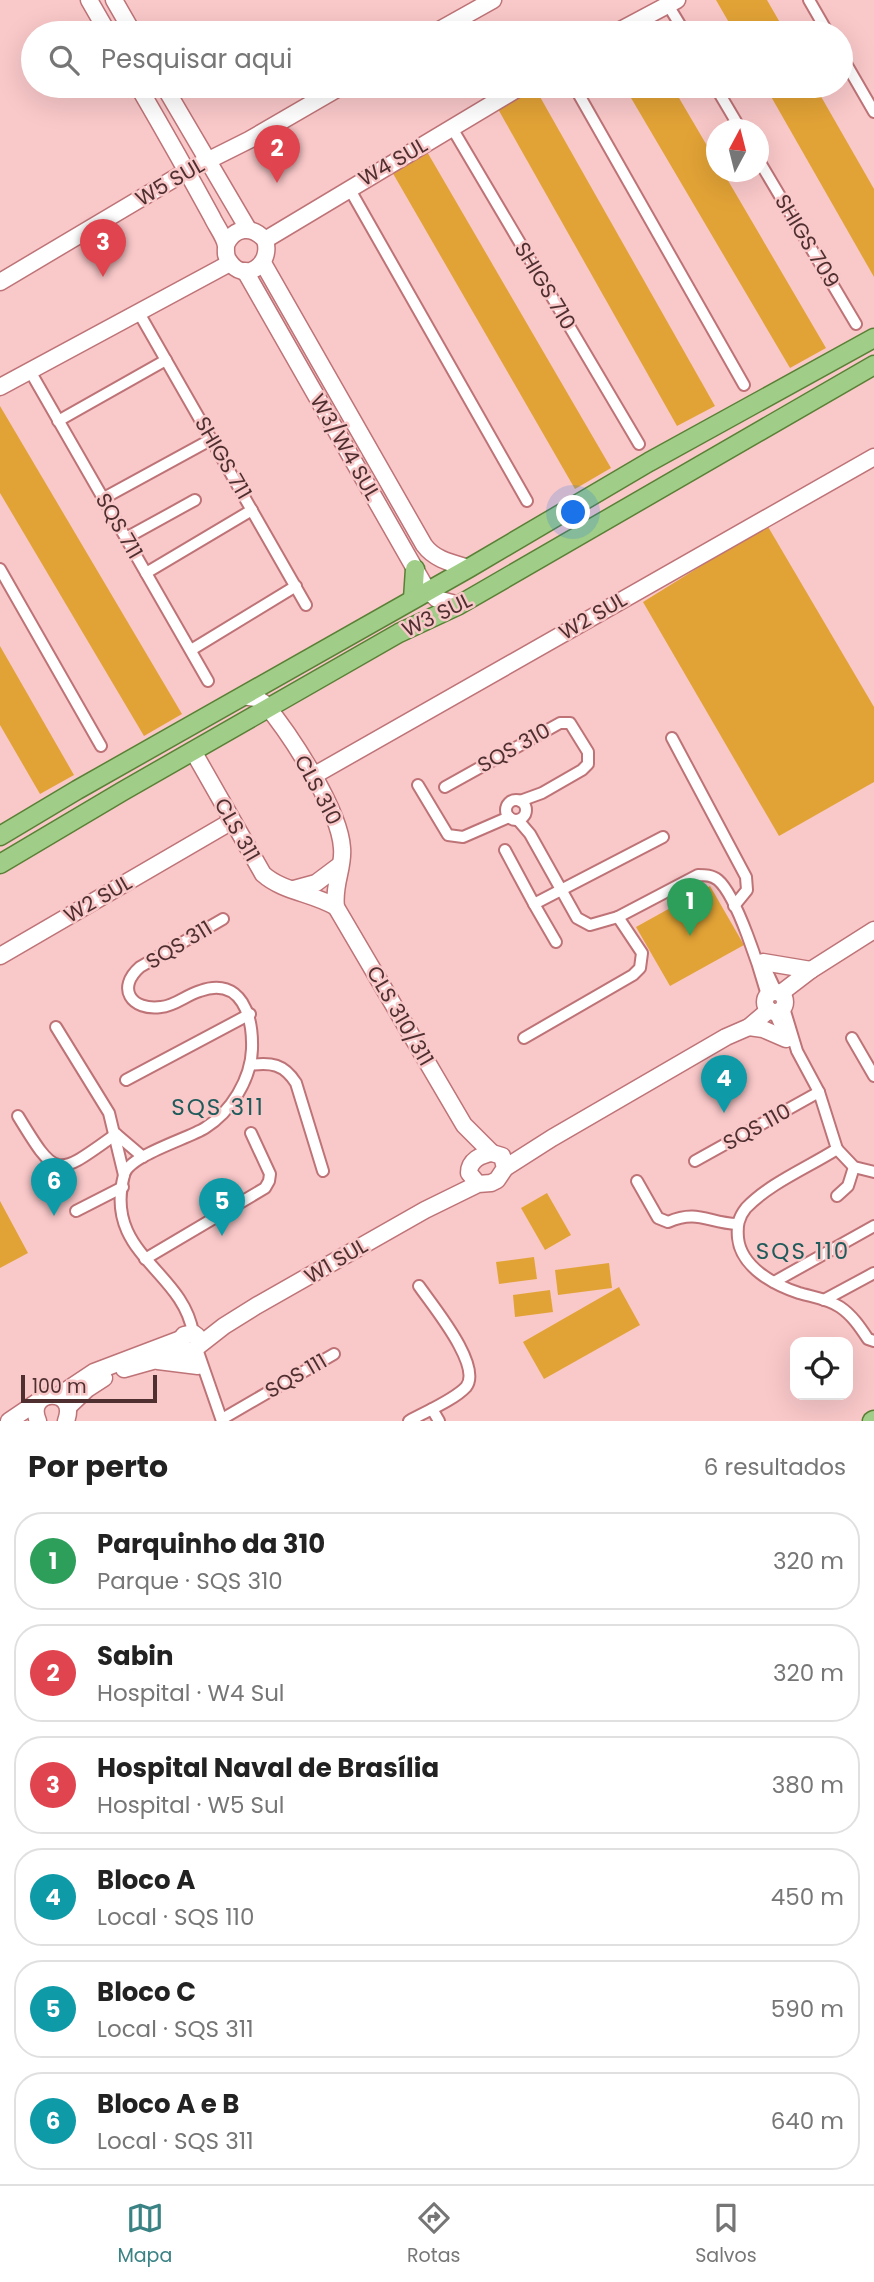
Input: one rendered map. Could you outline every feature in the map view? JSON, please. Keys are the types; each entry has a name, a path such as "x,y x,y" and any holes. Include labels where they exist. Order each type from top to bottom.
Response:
{"main road":[{"name":"W3 SUL","path":"0,837 77,790 469,568 649,462 874,338"},
{"name":"W3 SUL","path":"5,861 399,633 459,605 874,365"},
{"path":"415,569 420,595"},
{"path":"19,825 19,839 30,848"},
{"path":"0,837 10,845 5,861"}],"street":[{"path":"89,0 101,21"},
{"path":"114,0 126,21"},
{"path":"455,21 493,0"},
{"path":"809,0 821,21"},
{"path":"638,21 673,3 680,21"},
{"path":"853,76 874,112"},
{"path":"145,98 226,245 226,258 245,271 263,263 267,255 265,240 257,232 248,229 234,233 226,245"},
{"path":"171,98 248,229"},
{"name":"W5 SUL","path":"0,282 166,183 321,98"},
{"name":"W4 SUL","path":"265,240 502,98"},
{"path":"581,98 744,385"},
{"path":"723,98 735,119"},
{"name":"SHIGS 710","path":"452,128 639,444"},
{"path":"166,183 173,165 172,145"},
{"name":"SHIGS 709","path":"769,178 856,324"},
{"path":"349,188 527,501"},
{"path":"0,387 230,263"},
{"name":"W3/W4 SUL","path":"263,263 429,552 440,559 469,568"},
{"name":"W3/W4 SUL","path":"245,271 415,569"},
{"name":"SHIGS 711","path":"139,313 306,605"},
{"path":"286,343 303,333"},
{"path":"58,421 166,360"},
{"name":"SQS 711","path":"30,371 208,681"},
{"path":"323,406 340,398"},
{"path":"104,498 212,439"},
{"name":"W2 SUL","path":"313,776 874,457"},
{"path":"362,475 379,467"},
{"path":"126,538 195,500"},
{"path":"146,572 251,510"},
{"path":"0,569 101,746"},
{"path":"191,650 296,586"},
{"path":"420,595 459,605"},
{"path":"243,696 259,700 269,708"},
{"name":"CLS 310","path":"269,708 313,776 338,825 342,847 341,865 335,884 336,907"},
{"name":"SQS 310","path":"418,785 448,835 463,837 517,812 542,793 582,770 588,764 589,752 572,725 567,722 560,723 445,787"},
{"path":"672,738 746,877 747,890 734,906"},
{"name":"CLS 311","path":"193,751 263,874 270,881 290,890 312,895 336,907"},
{"path":"517,812 577,918 583,923 600,924 618,917 698,875 707,874 721,883 760,959 775,1001"},
{"name":"W2 SUL","path":"0,956 232,821"},
{"path":"534,904 663,837"},
{"path":"505,850 556,942"},
{"path":"290,890 316,883 341,865"},
{"name":"CLS 310/311","path":"336,907 464,1125 498,1158"},
{"path":"524,1038 633,975 640,968 642,953 618,917"},
{"name":"SQS 311","path":"223,919 140,967 130,976 127,987 129,996 136,1004 159,1007 213,988 239,998 250,1014"},
{"path":"726,1037 749,1027 811,970 874,930"},
{"path":"498,1158 498,1180 491,1184 472,1175 480,1157 498,1158 537,1147 726,1037 775,1001 847,955 874,943"},
{"path":"760,959 811,970"},
{"name":"SQS 110","path":"775,1001 792,1045 819,1092 837,1149 854,1167"},
{"path":"124,1175 134,1161 208,1127 244,1085 250,1065 250,1014 126,1080"},
{"path":"56,1027 109,1113 124,1175 121,1219 145,1259 183,1305 195,1336"},
{"path":"749,1027 762,1029 792,1045"},
{"path":"852,1038 874,1076"},
{"path":"250,1065 271,1064 289,1072 296,1083 323,1171"},
{"name":"SQS 110","path":"695,1161 819,1092"},
{"path":"18,1116 42,1156 56,1165 78,1161 116,1134"},
{"name":"CLS 310/311","path":"464,1125 472,1175"},
{"path":"145,1259 265,1188 270,1174 251,1133"},
{"path":"116,1134 143,1157"},
{"path":"837,1149 755,1200 744,1210 737,1224 739,1247 754,1268 774,1282 839,1306 850,1315 868,1339 874,1341"},
{"path":"837,1196 848,1186 854,1167 874,1172"},
{"name":"W1 SUL","path":"66,1411 98,1381 121,1369 156,1360 448,1198 472,1175"},
{"path":"637,1181 658,1218 668,1223 691,1215 725,1224 737,1224"},
{"path":"76,1211 123,1187"},
{"path":"774,1282 874,1227"},
{"path":"824,1300 874,1273"},
{"path":"409,1421 460,1392 468,1384 470,1374 464,1352 419,1286"},
{"name":"W1 SUL","path":"66,1411 94,1372 195,1336"},
{"name":"SQS 111","path":"195,1336 203,1372 222,1420 334,1354"},
{"path":"156,1360 203,1372"},
{"path":"9,1421 51,1395 66,1411"},
{"path":"38,1421 35,1411 40,1400"},
{"path":"432,1409 439,1421"}],"shaded area":[{"path":"716,0 767,0 779,21 728,21"},
{"path":"517,98 541,98 715,406 677,426 498,109"},
{"path":"631,98 679,98 706,144 706,182 729,182 826,348 790,368"},
{"path":"772,98 822,98 874,189 874,277"},
{"path":"426,150 611,468 575,489 391,170"},
{"path":"0,406 182,714 144,736 0,493"},
{"path":"767,525 874,707 874,782 779,836 643,602"},
{"path":"0,646 74,775 40,794 0,725"},
{"path":"710,886 744,945 670,986 636,927"},
{"path":"547,1193 571,1235 545,1250 521,1208"},
{"path":"0,1201 28,1253 0,1268"},
{"path":"534,1257 537,1279 499,1284 496,1262"},
{"path":"609,1263 612,1288 558,1295 555,1270"},
{"path":"619,1287 640,1325 544,1379 523,1342"},
{"path":"550,1290 553,1312 515,1317 513,1295"}],"place":[{"name":"Sabin","path":"277,183"},
{"name":"Hospital Naval de Brasília","path":"103,277"},
{"name":"Parquinho da 310","path":"690,936"},
{"name":"Bloco A","path":"724,1113"},
{"name":"Bloco A e B","path":"54,1216"},
{"name":"Bloco C","path":"222,1236"}],"district":[{"name":"SQS 311","path":"218,1107"},
{"name":"SQS 110","path":"803,1251"}]}
